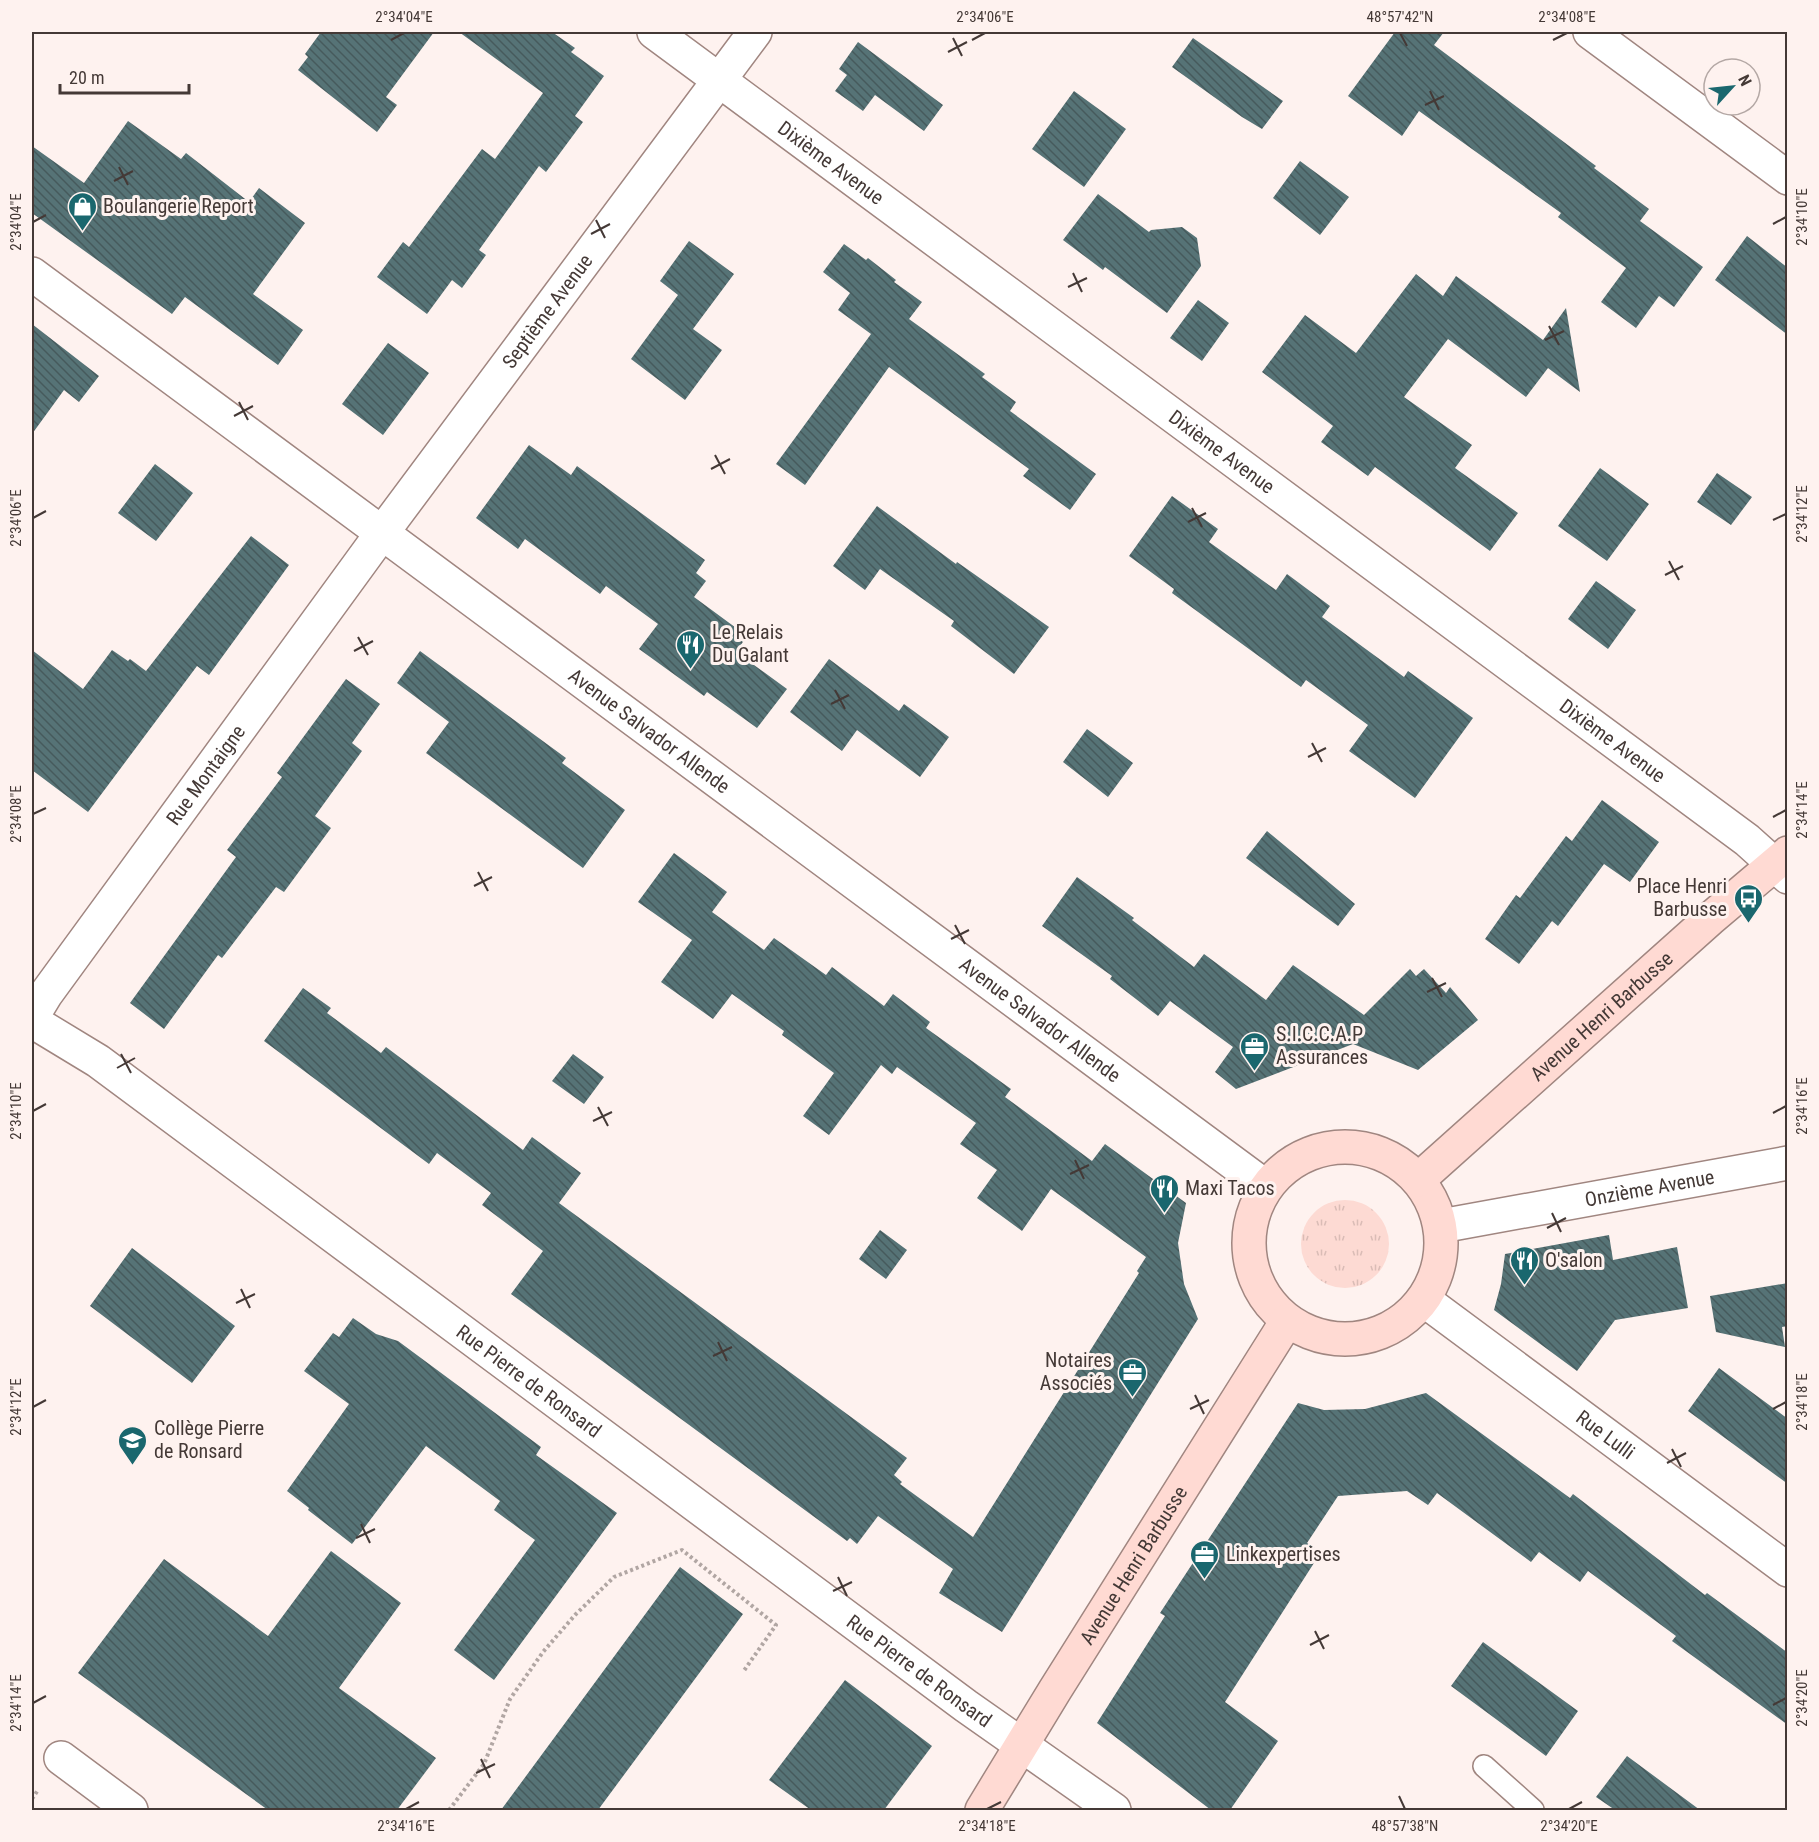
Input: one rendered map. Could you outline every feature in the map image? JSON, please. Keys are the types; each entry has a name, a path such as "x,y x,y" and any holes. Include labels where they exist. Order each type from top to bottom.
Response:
{"street":[{"name":"Dixième Avenue","path":"654,32 1783,865"},
{"name":"Septième Avenue","path":"382,533 755,32"},
{"path":"1590,32 1788,178"},
{"name":"Avenue Salvador Allende","path":"32,274 1266,1187"},
{"name":"Rue Montaigne","path":"32,1019 53,985 382,533"},
{"name":"Avenue Henri Barbusse","path":"1418,1180 1783,865"},
{"name":"Rue Pierre de Ronsard","path":"32,1019 98,1061 966,1706 1114,1810"},
{"path":"1340,1146 1369,1150 1396,1161 1418,1180 1428,1194 1441,1226 1442,1251 1436,1277 1424,1300 1403,1322 1375,1336 1344,1340 1314,1335 1287,1321 1269,1303 1256,1282 1250,1258 1248,1233 1255,1209 1266,1187 1286,1166 1312,1152 1340,1146"},
{"name":"Onzième Avenue","path":"1441,1226 1788,1162"},
{"name":"Rue Lulli","path":"1424,1300 1788,1570"},
{"name":"Avenue Henri Barbusse","path":"982,1810 1287,1321"},
{"path":"61,1758 131,1810"}],"lane":[{"path":"1484,1766 1533,1810"}],"path":[{"path":"449,1810 484,1764 510,1699 543,1652 574,1615 614,1577 682,1550 776,1625 743,1672"}],"green space":[{"path":"1345,1200 1362,1203 1376,1213 1386,1227 1389,1244 1386,1261 1376,1275 1362,1285 1345,1288 1328,1285 1314,1275 1304,1261 1301,1244 1304,1227 1314,1213 1328,1203"}],"building":[{"path":"321,32 434,32 386,97 397,105 377,132 298,70 308,57 305,54"},
{"path":"459,32 552,32 575,48 571,52 604,76 575,116 583,122 546,172 539,166 479,250 486,255 462,288 452,280 427,314 377,277 403,242 409,247 482,149 495,159 543,93"},
{"path":"1395,32 1444,32 1434,45 1596,166 1594,168 1649,209 1640,221 1703,267 1674,307 1659,296 1636,328 1601,302 1626,268 1558,217 1561,213 1419,111 1402,136 1348,96"},
{"path":"1193,38 1283,101 1262,129 1172,67"},
{"path":"858,42 943,105 924,131 875,95 863,111 835,91 847,75 839,69"},
{"path":"1074,91 1126,129 1084,187 1032,149"},
{"path":"128,121 181,159 186,153 249,202 259,188 305,223 253,294 303,330 278,365 185,297 172,314 32,213 32,146 84,183"},
{"path":"1300,161 1349,197 1320,235 1273,198"},
{"path":"1098,194 1149,232 1182,227 1197,238 1201,266 1167,313 1105,267 1103,270 1063,240"},
{"path":"1747,236 1788,268 1788,335 1715,280"},
{"path":"689,241 734,274 693,329 722,350 685,400 631,359 678,295 660,281"},
{"path":"844,244 866,260 868,258 896,280 894,282 922,302 909,319 985,374 982,377 1016,402 1010,411 1096,474 1070,510 1023,476 1029,469 889,367 805,485 776,464 871,334 838,310 850,293 823,272"},
{"path":"1416,274 1443,296 1456,276 1543,340 1566,308 1580,392 1548,368 1526,397 1448,339 1404,397 1472,445 1455,468 1518,513 1490,551 1375,467 1368,476 1321,442 1333,426 1262,372 1305,315 1356,353"},
{"path":"1198,300 1229,323 1202,361 1170,338"},
{"path":"32,324 99,376 79,402 64,390 32,434"},
{"path":"388,343 429,373 383,435 342,404"},
{"path":"529,445 571,475 577,466 705,560 696,573 706,581 694,597 747,636 736,652 787,689 757,728 707,692 704,696 639,649 658,624 606,586 600,594 525,539 518,549 476,518"},
{"path":"155,464 193,493 156,541 118,513"},
{"path":"1600,468 1649,504 1607,561 1558,526"},
{"path":"1717,473 1752,497 1731,525 1697,502"},
{"path":"1172,496 1218,529 1209,542 1276,590 1287,574 1330,606 1322,617 1404,677 1408,671 1473,718 1415,798 1349,751 1368,725 1306,680 1301,687 1172,593 1174,589 1129,556"},
{"path":"877,506 956,564 957,562 1049,627 1014,674 951,626 954,621 880,569 865,590 833,566"},
{"path":"251,536 289,565 209,675 197,666 88,812 32,770 32,650 83,689 112,650 128,661 130,659 146,671"},
{"path":"1596,581 1636,610 1608,649 1568,619"},
{"path":"420,651 566,758 562,763 625,810 583,868 426,753 449,722 397,683"},
{"path":"829,659 899,711 904,704 949,737 920,777 857,730 842,751 790,712"},
{"path":"346,679 380,704 352,743 362,751 315,816 331,828 284,892 276,887 222,958 218,955 164,1029 130,1003 236,857 227,850 282,777 277,773"},
{"path":"1087,729 1133,763 1108,797 1063,762"},
{"path":"1602,800 1659,842 1630,882 1604,864 1558,926 1552,921 1519,964 1485,939 1516,895 1520,898 1566,836 1572,841"},
{"path":"1267,831 1355,904 1338,926 1246,858"},
{"path":"674,853 727,892 712,912 764,950 774,938 826,975 832,967 884,1006 893,994 930,1022 926,1028 1011,1089 1005,1097 1092,1161 1105,1144 1186,1203 1178,1243 1184,1284 1198,1319 1002,1632 939,1593 953,1569 878,1516 857,1544 850,1538 847,1541 511,1294 543,1251 482,1205 491,1193 437,1153 429,1164 264,1041 303,988 331,1008 327,1013 381,1053 386,1047 523,1150 532,1137 581,1173 559,1203 907,1458 894,1475 902,1482 900,1484 973,1537 1139,1273 1137,1271 1146,1257 1051,1189 1022,1231 977,1198 997,1170 960,1144 976,1123 897,1067 892,1074 881,1065 829,1135 803,1116 834,1073 782,1035 784,1031 732,994 713,1019 661,982 692,940 638,902"},
{"path":"1077,877 1134,918 1132,920 1194,967 1204,954 1266,1000 1293,965 1364,1015 1410,969 1416,976 1424,969 1446,993 1450,987 1478,1020 1418,1070 1353,1044 1236,1089 1215,1072 1233,1047 1170,1001 1158,1016 1110,979 1112,976 1042,926"},
{"path":"573,1054 604,1077 584,1104 552,1081"},
{"path":"880,1230 907,1250 886,1279 859,1259"},
{"path":"1609,1235 1613,1260 1677,1247 1688,1308 1615,1320 1577,1371 1494,1310 1501,1284 1505,1254"},
{"path":"132,1248 235,1326 192,1383 90,1306"},
{"path":"1788,1283 1788,1326 1782,1327 1785,1347 1716,1332 1710,1296"},
{"path":"353,1318 376,1334 398,1341 541,1447 536,1455 617,1513 494,1680 454,1650 535,1540 494,1510 500,1501 426,1446 352,1544 287,1491 349,1404 304,1371 333,1333 339,1337"},
{"path":"1719,1368 1788,1419 1788,1484 1688,1411"},
{"path":"1426,1393 1570,1498 1573,1494 1705,1595 1707,1593 1788,1653 1788,1725 1672,1641 1676,1636 1588,1571 1580,1582 1539,1552 1531,1562 1437,1493 1428,1505 1407,1491 1338,1496 1307,1543 1321,1552 1225,1702 1278,1741 1230,1810 1211,1810 1097,1723 1165,1616 1160,1613 1298,1403 1324,1410 1365,1409"},
{"path":"331,1551 401,1603 339,1688 436,1758 397,1810 268,1810 78,1673 164,1559 268,1636"},
{"path":"680,1567 743,1614 598,1810 501,1810"},
{"path":"1483,1642 1578,1711 1546,1756 1451,1686"},
{"path":"845,1680 932,1746 884,1810 811,1810 769,1780"},
{"path":"1627,1756 1700,1810 1615,1810 1596,1797"}],"place":[{"name":"Boulangerie Report","path":"82,232"},
{"name":"Le Relais Du Galant","path":"691,670"},
{"name":"Place Henri Barbusse","path":"1748,924"},
{"name":"S.I.C.C.A.P Assurances","path":"1255,1072"},
{"name":"Maxi Tacos","path":"1164,1214"},
{"name":"O'salon","path":"1524,1286"},
{"name":"Notaires Associés","path":"1133,1398"},
{"name":"Collège Pierre de Ronsard","path":"133,1466"},
{"name":"Linkexpertises","path":"1205,1580"}]}
